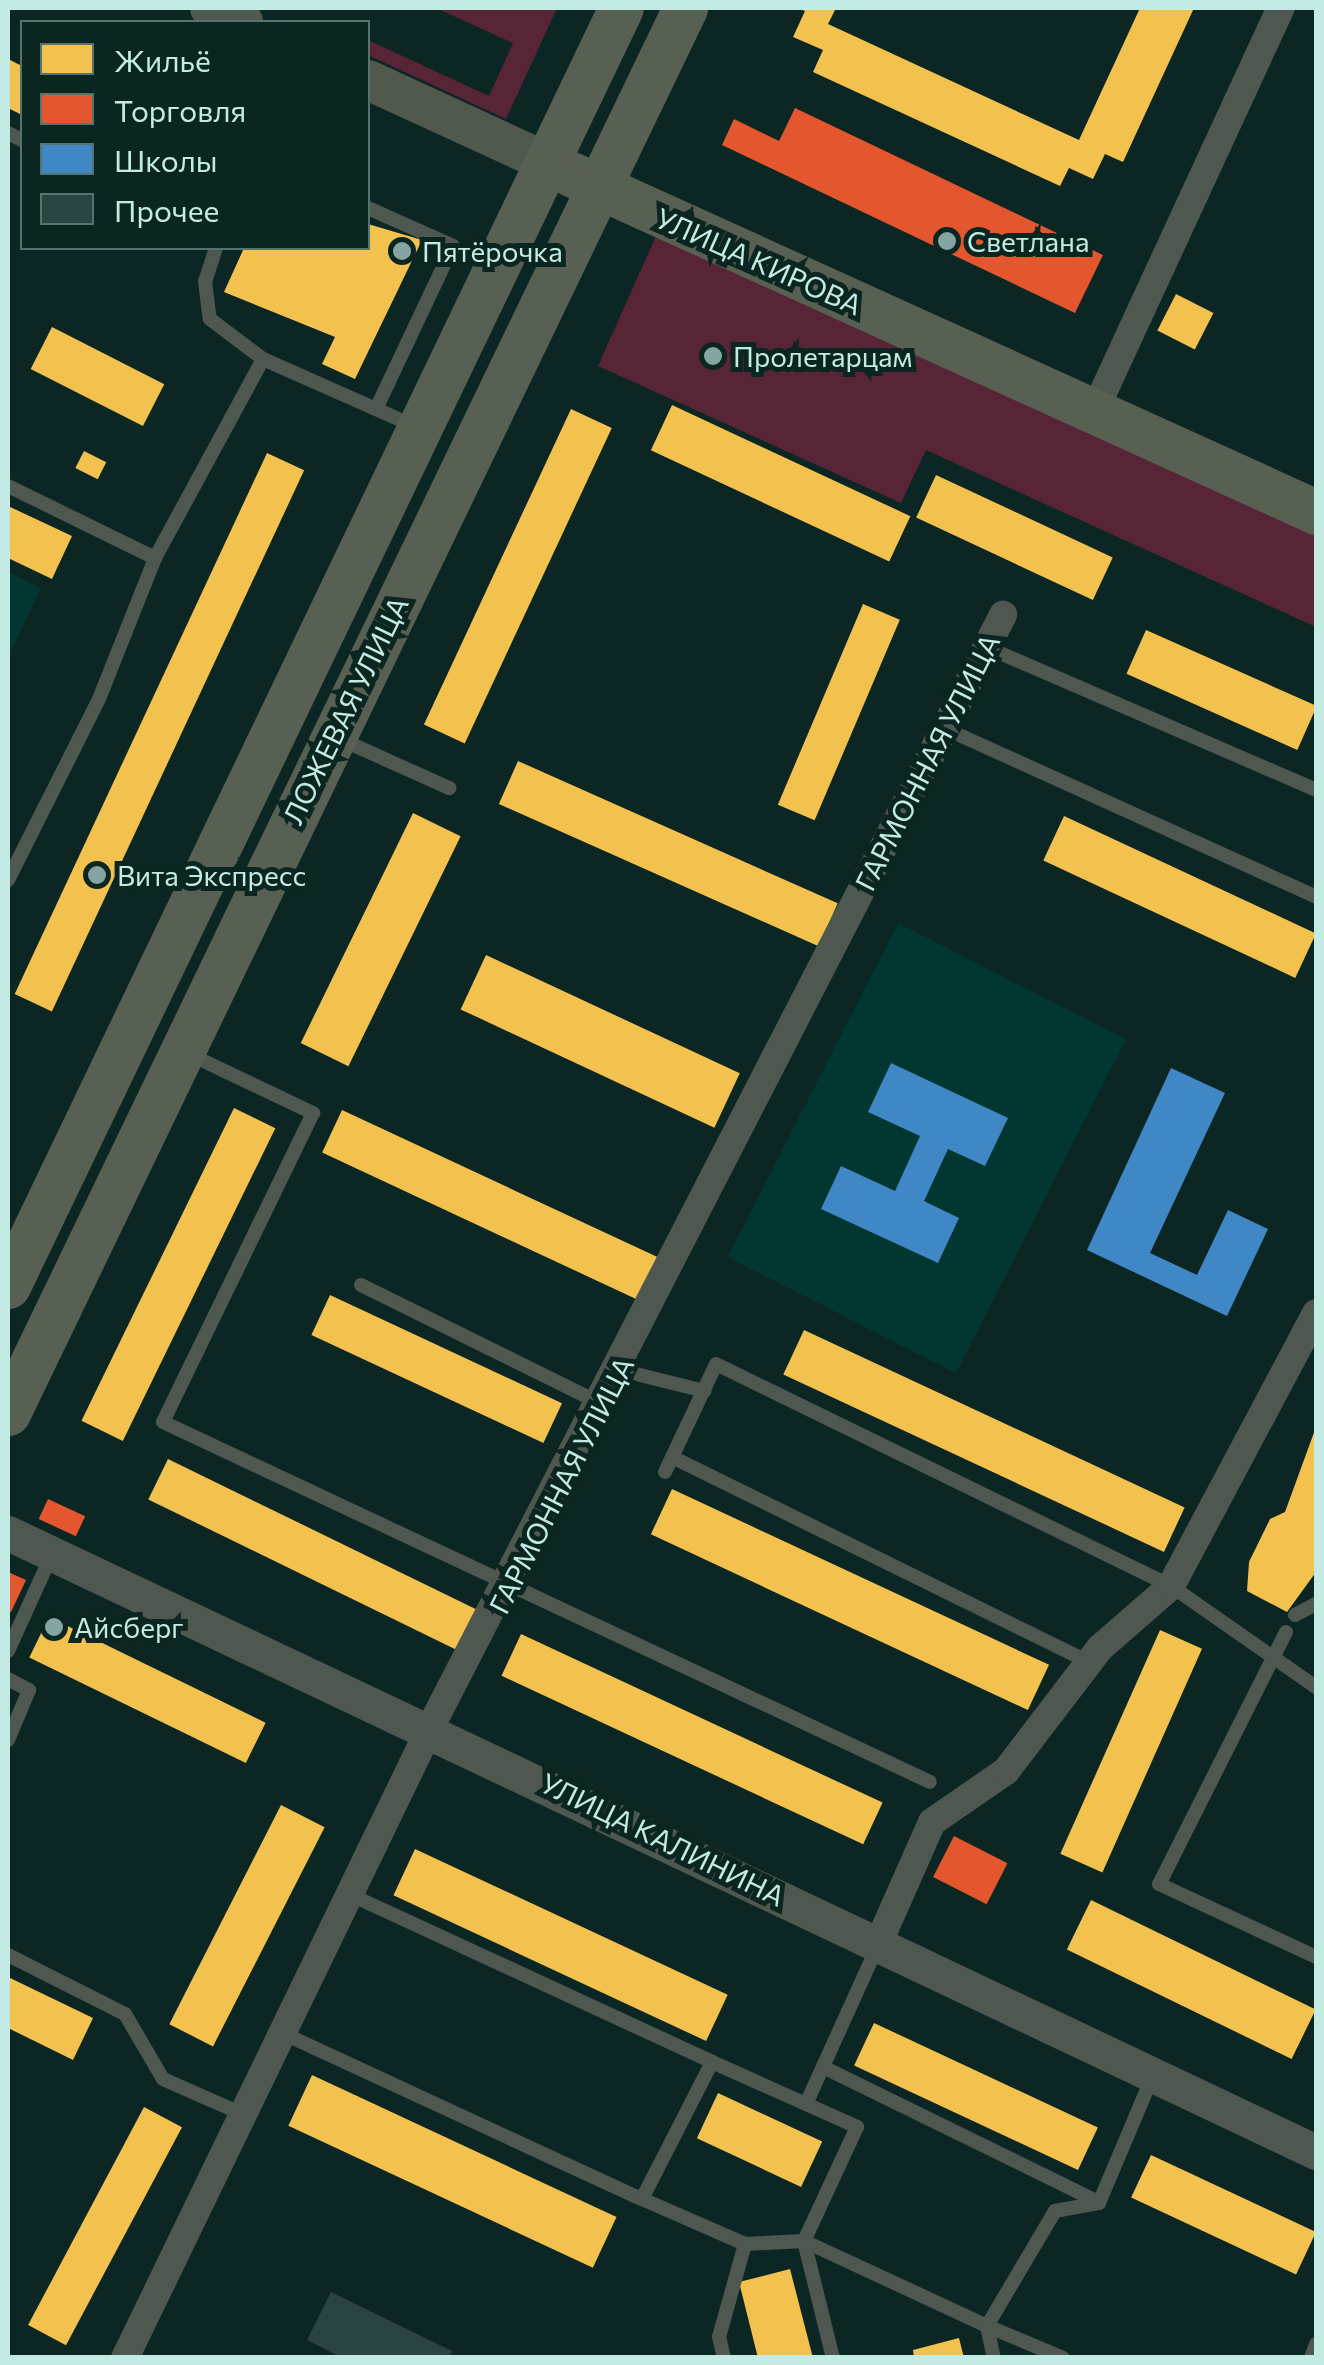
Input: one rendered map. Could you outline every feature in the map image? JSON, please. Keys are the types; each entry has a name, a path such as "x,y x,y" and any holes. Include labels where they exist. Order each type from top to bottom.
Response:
{"main road":[{"path":"210,8 237,20"},
{"name":"ЛОЖЕВАЯ УЛИЦА","path":"8,1413 685,8"},
{"name":"ЛОЖЕВАЯ УЛИЦА","path":"8,1286 396,418 546,162 613,10"},
{"name":"УЛИЦА КИРОВА","path":"370,81 1316,512"}],"street":[{"path":"1094,412 1281,8"},
{"name":"ГАРМОННАЯ УЛИЦА","path":"125,2358 240,2113 351,1895 431,1726 511,1586 1003,615"},
{"path":"878,1944 932,1822 1006,1771 1089,1662 1171,1586 1308,1352 1316,1313"},
{"name":"УЛИЦА КАЛИНИНА","path":"8,1533 431,1726 1316,2152"}],"lane":[{"path":"215,250 205,281 210,318 263,359 396,418 453,246 370,209"},
{"path":"8,880 100,699 154,558 263,359"},
{"path":"8,486 154,558"},
{"path":"986,647 1316,790"},
{"path":"944,728 1316,897"},
{"path":"333,736 449,788"},
{"path":"182,1051 313,1113 164,1422 930,1782"},
{"path":"361,1285 602,1404"},
{"path":"1089,1662 668,1464 716,1364 1171,1586 1251,1635 1271,1662 1316,1687"},
{"path":"620,1370 704,1390"},
{"path":"8,1650 52,1553"},
{"path":"1295,1615 1316,1604"},
{"path":"1286,1632 1160,1884 1316,1957"},
{"path":"8,1679 29,1690 8,1740"},
{"path":"351,1895 857,2127 804,2241 833,2358"},
{"path":"806,2104 878,1944"},
{"path":"8,1956 125,2014 163,2078 240,2113"},
{"path":"281,2032 744,2244 804,2241 1062,2358"},
{"path":"642,2199 712,2062"},
{"path":"824,2068 1099,2202"},
{"path":"1099,2202 1154,2075"},
{"path":"994,2358 986,2326 1055,2211 1099,2202"},
{"path":"724,2358 719,2337 744,2244"},
{"path":"1310,2358 1316,2344"}],"shaded area":[{"path":"436,8 557,8 506,119 370,56 370,41 489,96 513,43"},
{"path":"656,236 1316,535 1316,627 926,450 901,503 598,366"},
{"path":"8,572 41,588 8,657"},
{"path":"898,923 1126,1039 956,1373 728,1257"}],"building: Жильё":[{"path":"797,8 836,8 828,24 1079,140 1140,8 1194,8 1123,162 1105,154 1093,179 1069,168 1060,186 813,72 823,50 793,37 805,11"},
{"path":"8,59 20,65 20,114 8,108"},
{"path":"370,225 422,240 355,379 322,364 335,337 224,292 243,250 370,250"},
{"path":"1176,294 1213,313 1195,350 1157,331"},
{"path":"52,327 164,384 143,426 31,369"},
{"path":"672,405 910,516 889,561 651,450"},
{"path":"571,409 612,428 465,743 424,724"},
{"path":"84,451 106,462 98,479 75,468"},
{"path":"267,453 304,470 52,1011 15,994"},
{"path":"936,475 1113,557 1093,600 916,518"},
{"path":"8,506 72,536 52,579 8,558"},
{"path":"863,604 900,620 815,820 778,805"},
{"path":"1146,630 1316,706 1297,750 1126,674"},
{"path":"518,761 838,903 819,946 499,804"},
{"path":"413,813 461,836 348,1066 301,1043"},
{"path":"1064,816 1316,933 1295,978 1043,860"},
{"path":"486,955 740,1073 714,1128 461,1009"},
{"path":"234,1108 275,1128 123,1441 81,1421"},
{"path":"342,1110 663,1260 643,1302 322,1153"},
{"path":"330,1295 562,1403 543,1443 311,1335"},
{"path":"804,1330 1185,1507 1164,1552 783,1374"},
{"path":"1316,1427 1316,1572 1287,1612 1247,1591 1249,1562 1270,1519 1285,1512"},
{"path":"168,1459 478,1610 458,1651 148,1499"},
{"path":"672,1489 1049,1665 1028,1710 651,1534"},
{"path":"49,1617 266,1723 246,1763 29,1657"},
{"path":"1160,1630 1202,1649 1102,1873 1060,1854"},
{"path":"521,1634 883,1803 863,1844 502,1676"},
{"path":"281,1805 325,1827 213,2046 169,2024"},
{"path":"415,1849 728,1995 706,2041 393,1895"},
{"path":"1091,1900 1316,2010 1292,2059 1067,1949"},
{"path":"8,1977 93,2018 73,2060 8,2028"},
{"path":"874,2023 1098,2127 1078,2170 854,2066"},
{"path":"312,2075 617,2217 593,2268 288,2126"},
{"path":"718,2093 822,2142 801,2187 697,2138"},
{"path":"144,2107 182,2127 66,2345 28,2325"},
{"path":"1151,2155 1316,2232 1296,2275 1131,2198"},
{"path":"790,2269 813,2358 758,2358 739,2282"},
{"path":"959,2338 964,2358 914,2358 913,2350"}],"building: Торговля":[{"path":"795,108 1103,255 1075,313 722,145 734,119 779,141"},
{"path":"48,1499 85,1516 76,1536 39,1519"},
{"path":"8,1572 26,1580 11,1612 8,1610"},
{"path":"954,1836 1007,1863 987,1904 933,1877"}],"building: Школы":[{"path":"891,1063 1008,1118 985,1166 948,1149 924,1201 959,1218 938,1263 821,1209 841,1166 895,1191 920,1136 868,1112"},
{"path":"1171,1068 1225,1093 1150,1253 1197,1275 1228,1210 1268,1229 1227,1316 1087,1250"}],"building: Прочее":[{"path":"331,2292 452,2351 449,2358 342,2358 307,2340"}],"place":[{"name":"Светлана","path":"947,241"},
{"name":"Пятёрочка","path":"402,251"},
{"name":"Пролетарцам","path":"713,356"},
{"name":"Вита Экспресс","path":"97,875"},
{"name":"Айсберг","path":"54,1627"}]}
